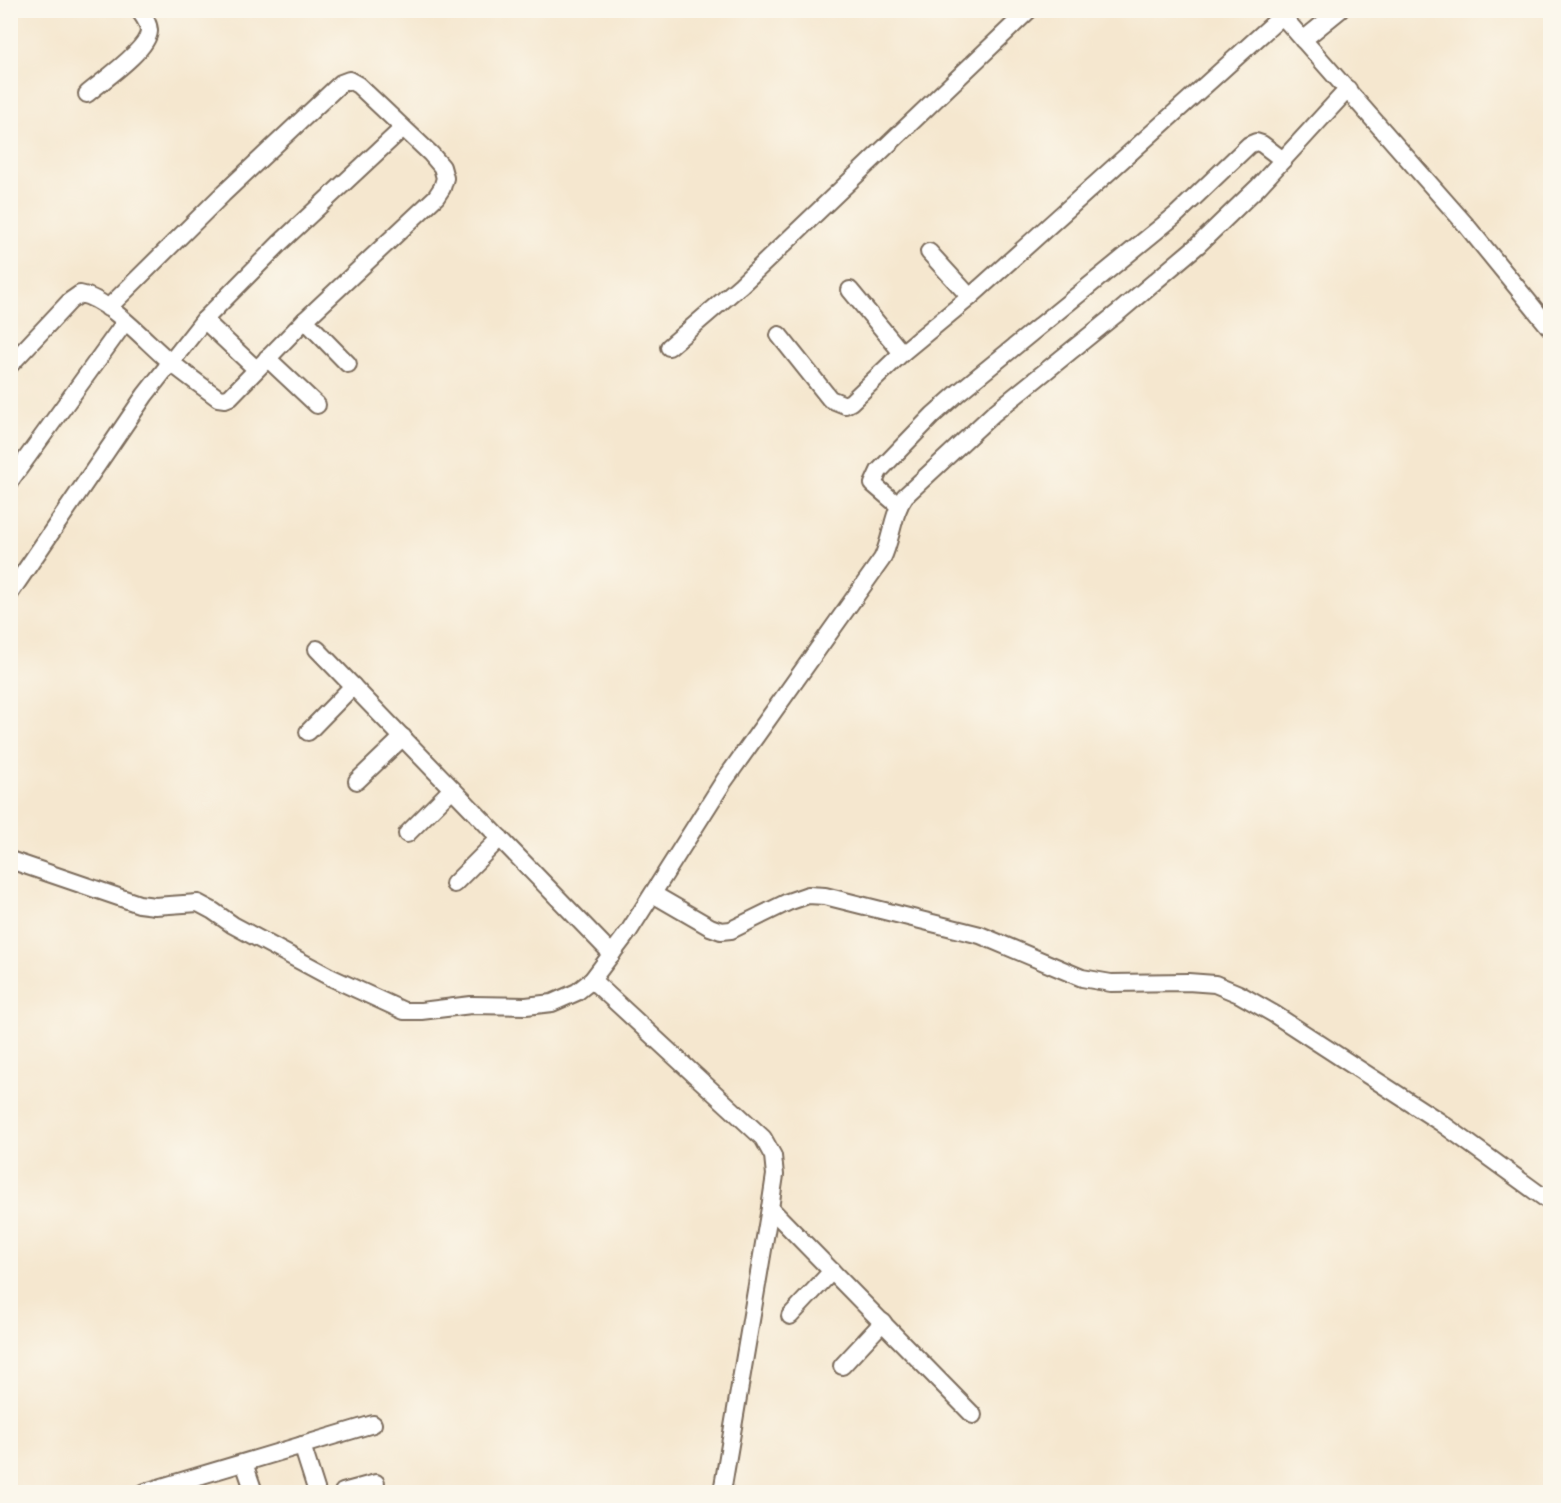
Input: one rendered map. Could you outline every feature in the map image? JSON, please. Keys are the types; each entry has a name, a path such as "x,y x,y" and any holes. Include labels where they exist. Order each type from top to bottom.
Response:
{"street":[{"path":"87,94 140,49 148,38 150,28 139,10"},
{"path":"669,347 741,285 1029,10"},
{"path":"1303,40 1340,10"},
{"path":"779,335 830,399 845,405 851,402 902,353 970,297 1279,13 1466,225 1551,328"},
{"path":"10,365 70,300 80,294 91,296 108,308 170,362 218,398 230,397 305,320 436,197 445,178 442,167 357,84 349,80 341,83 223,194 108,308"},
{"path":"10,860 139,904 155,906 198,903 233,926 330,977 404,1011 471,1005 526,1006 552,1003 577,992 592,980 612,954 653,894 724,781 882,559 890,540 899,506 912,488 994,413 1198,245 1235,210 1348,89"},
{"path":"10,593 16,574 145,395 204,320 281,242 403,128"},
{"path":"899,506 876,488 873,484 874,479 933,415 1170,220 1249,145 1256,142 1262,144 1283,160"},
{"path":"929,252 970,297"},
{"path":"850,290 902,353"},
{"path":"204,320 316,405"},
{"path":"305,320 348,364"},
{"path":"10,482 125,322"},
{"path":"317,649 612,954"},
{"path":"308,732 353,686"},
{"path":"357,782 402,737"},
{"path":"408,834 452,789"},
{"path":"454,884 501,838"},
{"path":"653,894 721,931 731,930 788,902 808,895 825,896 980,935 1082,978 1112,983 1215,984 1239,994 1274,1014 1440,1122 1551,1202"},
{"path":"592,980 763,1138 773,1156 775,1174 770,1208 722,1492"},
{"path":"770,1208 973,1415"},
{"path":"790,1316 832,1270"},
{"path":"842,1366 883,1322"},
{"path":"145,1492 188,1486 244,1463 373,1424"},
{"path":"302,1445 317,1492"},
{"path":"244,1463 254,1492"},
{"path":"343,1492 376,1483"}]}
